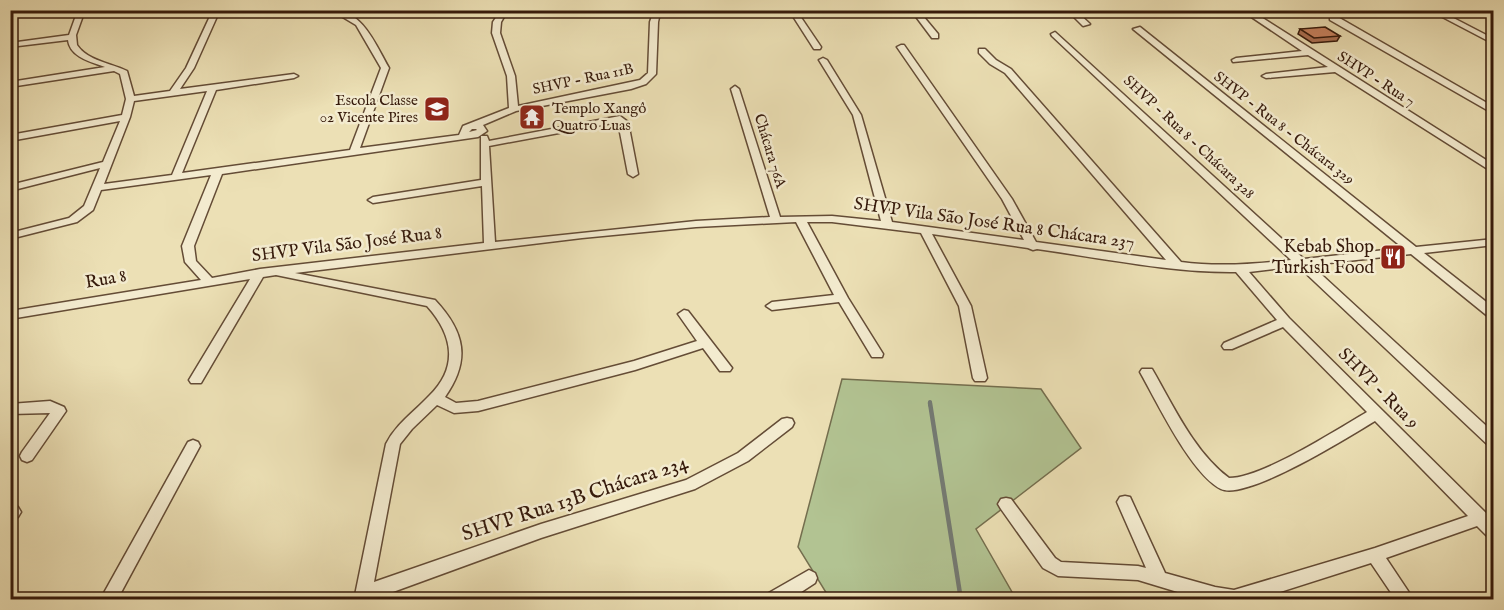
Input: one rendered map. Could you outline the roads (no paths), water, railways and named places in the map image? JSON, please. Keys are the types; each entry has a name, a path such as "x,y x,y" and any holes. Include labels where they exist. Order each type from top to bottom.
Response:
{"street":[{"path":"10,236 80,217 89,208 126,117 130,99 124,73 76,51 72,37 82,10"},
{"path":"188,10 225,10"},
{"path":"334,10 359,24 385,68 354,152"},
{"path":"506,10 497,22 496,33 511,76 514,109"},
{"path":"647,10 741,13"},
{"path":"792,10 817,47"},
{"path":"914,10 935,36"},
{"path":"1070,10 1086,24"},
{"name":"SHVP - Rua 7","path":"1244,10 1494,170"},
{"path":"1432,10 1494,42"},
{"path":"173,93 198,54 216,11"},
{"name":"SHVP - Rua 11B","path":"477,134 491,119 514,109 631,86 649,79 652,74 653,33 658,11"},
{"path":"1333,18 1494,111"},
{"name":"SHVP - Rua 8 - Chácara 329","path":"1137,29 1494,315"},
{"name":"SHVP - Rua 8 - Chácara 328","path":"1055,34 1304,262 1494,442"},
{"path":"10,45 72,37"},
{"path":"901,47 1007,199 1033,247"},
{"path":"982,51 993,62 1008,71 1178,266"},
{"path":"1236,60 1310,52"},
{"path":"823,60 857,115 887,225"},
{"path":"10,85 117,68"},
{"path":"1266,75 1336,69"},
{"path":"130,99 294,76"},
{"path":"176,176 212,88"},
{"name":"Chácara 76A","path":"735,89 776,221"},
{"path":"10,138 126,117"},
{"path":"97,188 477,134 618,119 623,122 633,174"},
{"path":"477,134 487,182 490,246"},
{"path":"10,188 106,164"},
{"path":"208,281 191,262 188,246 218,171"},
{"path":"373,200 487,182"},
{"path":"800,219 842,298 878,354"},
{"name":"SHVP Vila São José Rua 8 Chácara 237","path":"490,246 696,224 800,219 832,219 887,225 1178,266 1239,268 1494,242"},
{"path":"925,231 965,306 980,378"},
{"name":"SHVP Vila São José Rua 8","path":"208,281 490,246"},
{"name":"SHVP - Rua 9","path":"1239,268 1285,321 1494,532"},
{"path":"196,380 266,273 431,303 442,313 452,331 457,350 456,364 452,376 436,398 401,429 393,444 368,595"},
{"name":"Rua 8","path":"10,315 208,281"},
{"path":"772,306 842,298"},
{"path":"684,314 725,368"},
{"path":"1228,346 1285,321"},
{"path":"436,398 454,408 478,406 635,365 704,343"},
{"path":"1147,372 1198,455 1220,480 1232,485 1240,485 1279,467 1377,413"},
{"path":"10,409 50,406 59,411 27,456"},
{"name":"SHVP Rua 13B Chácara 234","path":"368,595 606,510 690,485 743,457 787,423"},
{"path":"108,600 193,446"},
{"path":"1125,502 1159,578"},
{"path":"1006,504 1049,563 1058,569 1138,573 1215,596 1234,598 1375,555 1480,518"},
{"path":"1375,555 1406,600"},
{"path":"773,600 809,578"}],"waterway":[{"path":"930,403 961,600"}],"place":[{"name":"Escola Classe 02 Vicente Pires","path":"437,109"},
{"name":"Templo Xangô Quatro Luas","path":"532,117"},
{"name":"Kebab Shop Turkish Food","path":"1393,257"}]}
